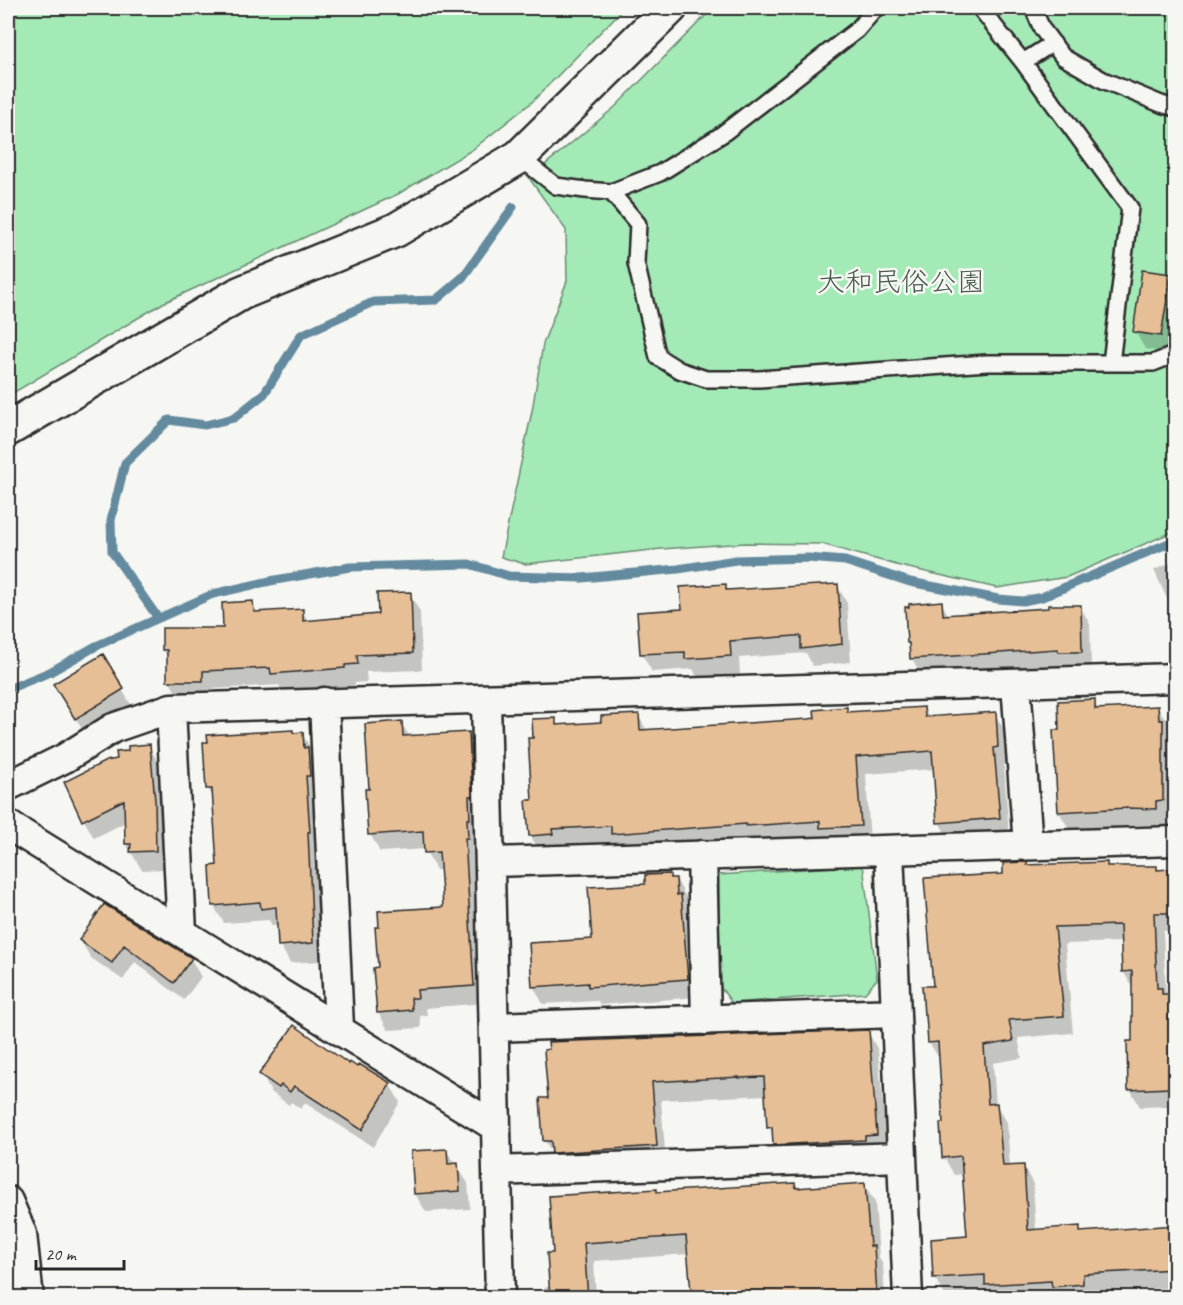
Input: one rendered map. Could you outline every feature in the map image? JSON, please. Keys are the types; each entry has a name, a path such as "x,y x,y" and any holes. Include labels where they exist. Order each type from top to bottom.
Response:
{"street":[{"path":"8,429 242,293 396,230 519,157 670,8"},
{"path":"8,786 65,758 113,728 171,708 1176,678"},
{"path":"1016,684 1028,845"},
{"path":"486,700 500,1298"},
{"path":"324,702 339,1028"},
{"path":"171,708 182,932"},
{"path":"8,825 496,1127"},
{"path":"490,862 1176,841"},
{"path":"889,850 908,1298"},
{"path":"702,855 706,1020"},
{"path":"494,1027 896,1013"},
{"path":"497,1171 902,1157"},
{"path":"8,1201 22,1234 29,1298"}],"lane":[{"path":"519,157 556,186 611,192 660,173 721,135 857,30 876,8"},
{"path":"980,8 1023,62 1130,208 1111,363"},
{"path":"1033,8 1042,29 1063,57 1103,80 1176,108"},
{"path":"1023,62 1053,43"},
{"path":"611,192 638,224 636,263 657,357 679,370 706,380 759,379 987,363 1153,363 1176,354"}],"green space":[{"path":"8,8 624,8 532,102 472,150 398,194 163,303 8,396"},
{"name":"大和民俗公園","path":"713,8 1175,8 1175,531 1067,577 997,588 900,566 822,544 745,543 661,549 525,564 501,557 532,411 543,344 567,281 566,230 529,178 615,107"},
{"path":"863,865 877,979 865,993 732,1003 718,984 719,875"}],"building":[{"path":"1142,270 1171,274 1161,336 1133,332"},
{"path":"726,584 726,590 838,584 842,644 801,649 801,636 795,636 730,641 731,656 685,659 685,652 640,654 637,612 682,609 680,587"},
{"path":"411,592 413,653 357,655 358,664 345,665 345,668 271,674 270,668 203,671 203,681 167,681 167,650 162,650 162,628 223,628 222,603 253,601 254,612 303,609 303,621 378,614 377,593"},
{"path":"942,601 943,615 1048,608 1048,605 1081,605 1082,652 1058,652 1058,649 910,659 905,607 909,607 909,604"},
{"path":"103,654 124,689 75,719 53,684"},
{"path":"1095,699 1095,709 1158,706 1159,720 1163,720 1163,800 1156,801 1156,809 1128,808 1058,812 1053,730 1059,730 1058,701"},
{"path":"847,707 847,712 924,707 925,717 996,712 998,747 994,748 1000,818 937,823 932,751 856,757 861,826 820,828 820,821 611,834 611,826 552,829 553,834 529,836 526,800 532,800 528,738 533,738 532,719 556,718 556,725 601,722 601,716 639,714 640,730 809,719 815,718 814,710"},
{"path":"402,721 403,736 469,732 472,796 469,796 468,838 465,838 474,986 417,990 418,998 411,998 412,1010 377,1013 373,968 378,967 375,927 379,927 378,911 443,907 439,852 424,853 423,831 368,835 365,789 369,789 365,724"},
{"path":"293,730 293,733 303,732 304,748 308,747 310,776 306,776 313,943 278,946 276,907 261,909 260,902 212,906 210,866 217,865 212,789 206,789 203,742 208,742 207,735"},
{"path":"150,744 155,801 156,851 130,852 131,844 125,844 124,800 82,821 64,782 106,761 117,759 116,752 128,751 128,746"},
{"path":"1027,862 1027,865 1107,862 1107,866 1157,866 1157,870 1169,869 1169,877 1174,877 1174,913 1154,913 1157,988 1162,988 1162,994 1169,994 1170,1088 1128,1090 1127,1041 1132,1041 1132,971 1122,972 1120,925 1055,927 1064,1016 1009,1020 1013,1041 984,1046 988,1104 997,1103 1003,1166 1024,1165 1028,1230 1080,1226 1080,1232 1176,1225 1176,1269 1083,1274 1083,1284 1052,1287 1051,1281 985,1285 985,1275 933,1278 931,1239 967,1236 961,1156 942,1158 940,1123 943,1123 938,1042 928,1043 926,1015 924,1015 922,986 933,986 924,878 1003,874 1003,863"},
{"path":"670,874 670,878 676,878 677,895 681,894 688,979 588,987 588,983 532,987 529,943 592,939 588,887 645,884 645,875"},
{"path":"104,904 192,958 174,983 124,945 112,963 79,940"},
{"path":"294,1025 349,1064 350,1062 357,1067 359,1064 391,1083 362,1130 294,1086 290,1092 281,1085 279,1088 259,1074"},
{"path":"869,1030 877,1135 865,1136 865,1140 773,1145 772,1127 767,1128 764,1077 739,1077 652,1082 657,1146 552,1153 551,1141 543,1141 540,1098 548,1098 544,1050 549,1049 548,1042"},
{"path":"447,1149 448,1164 458,1163 460,1191 414,1194 411,1151"},
{"path":"795,1183 796,1188 865,1183 870,1246 874,1246 877,1296 705,1298 705,1292 691,1292 686,1236 584,1243 588,1298 550,1298 547,1253 553,1253 549,1196"}],"waterway":[{"path":"158,618 112,552 111,520 125,463 169,420 205,425 234,418 264,394 301,335 373,302 436,300 463,277 513,207"},
{"path":"8,689 50,672 96,646 213,594 350,567 469,564 509,576 582,578 678,569 736,560 808,558 845,561 910,582 998,599 1023,601 1042,597 1176,540"}]}
